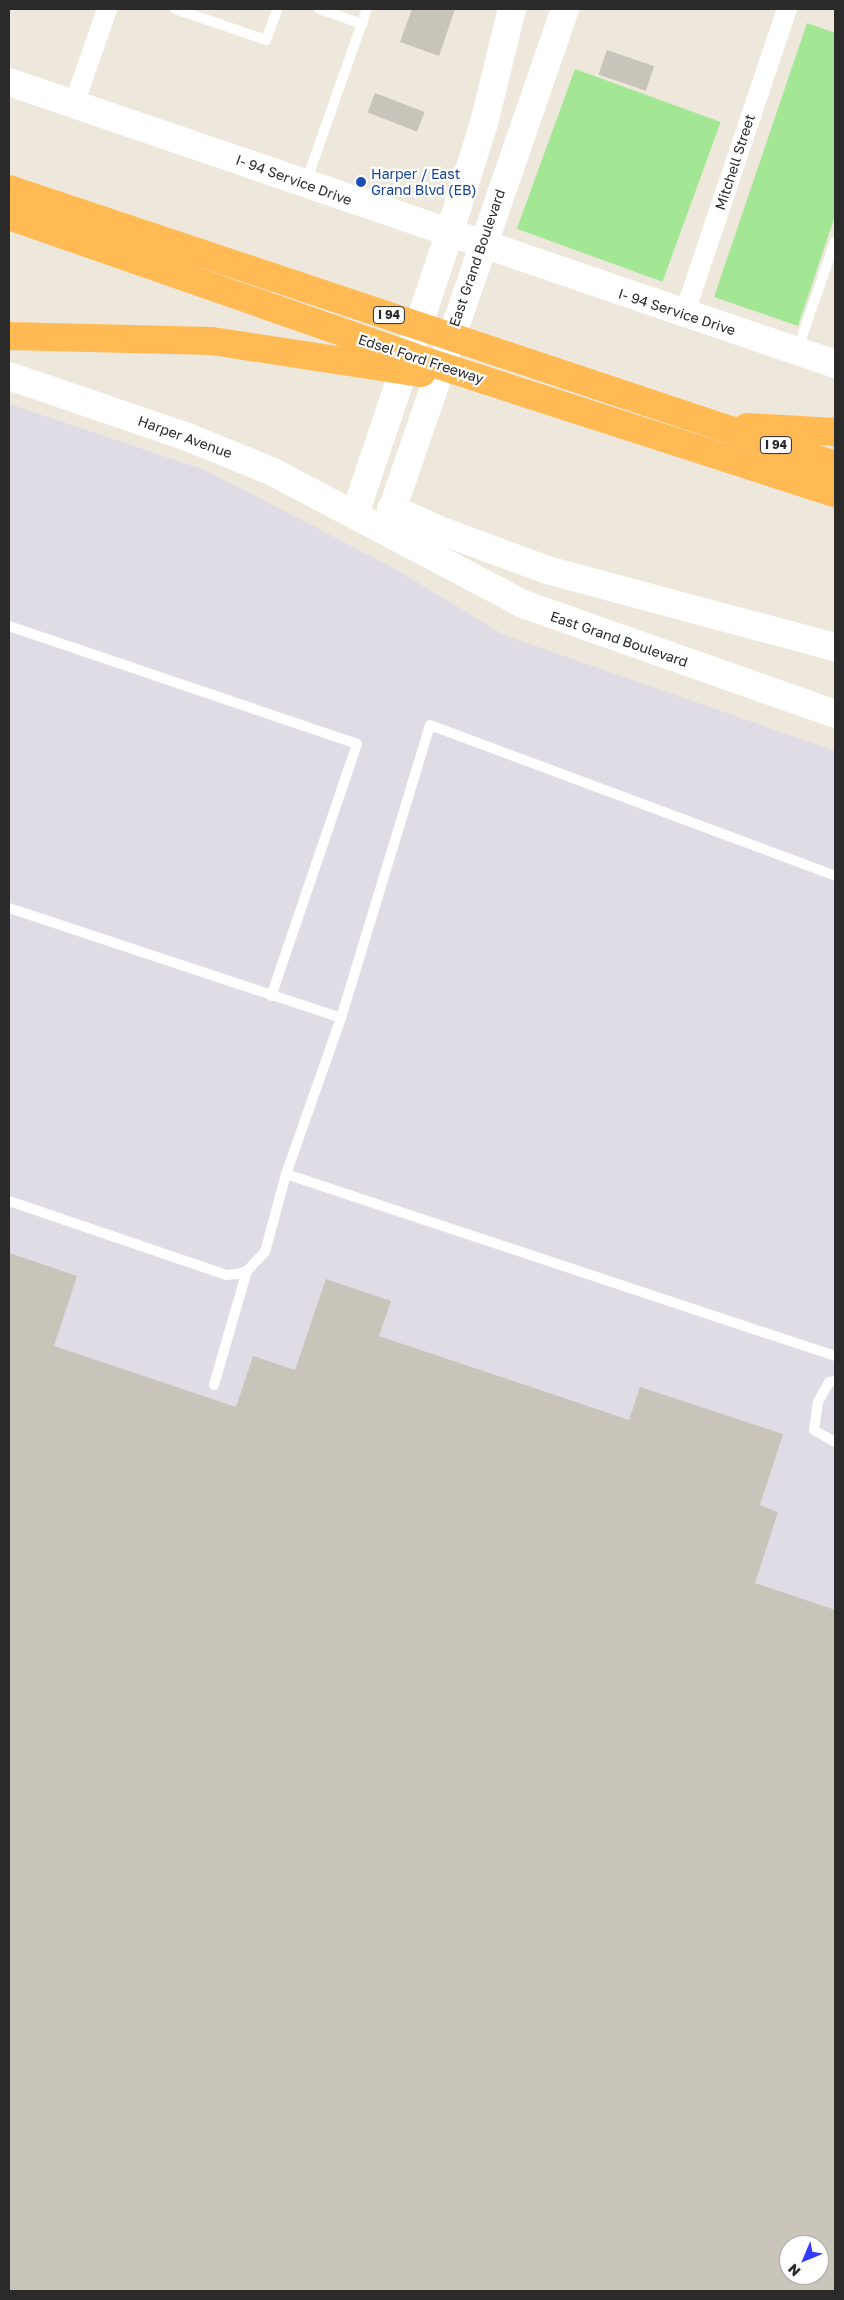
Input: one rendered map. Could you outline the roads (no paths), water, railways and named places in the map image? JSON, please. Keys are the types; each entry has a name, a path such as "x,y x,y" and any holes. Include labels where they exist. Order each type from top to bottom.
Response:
{"highway":[{"path":"9,185 60,208"},
{"name":"I 94","path":"9,189 60,208 835,465"},
{"name":"Edsel Ford Freeway","path":"9,216 488,381 835,492"},
{"path":"9,336 212,341 488,381"},
{"path":"716,426 835,432"}],"main road":[{"path":"355,514 450,234 484,123 512,9"},
{"name":"East Grand Boulevard","path":"388,519 410,449 565,9"},
{"name":"I- 94 Service Drive","path":"9,82 306,182 481,246 835,364"},
{"name":"Harper Avenue","path":"9,376 231,454 355,514"},
{"name":"East Grand Boulevard","path":"355,514 388,519 539,567 835,647"},
{"name":"East Grand Boulevard","path":"388,519 531,608 835,714"}],"street":[{"path":"74,104 107,9"},
{"name":"Mitchell Street","path":"684,315 787,9"}],"lane":[{"path":"175,9 266,40 277,9"},
{"path":"319,9 362,24"},
{"path":"306,182 367,9"},
{"path":"797,351 835,241"},
{"path":"9,626 357,744 271,996"},
{"path":"214,1385 247,1271 265,1252 286,1174 341,1018 430,725 835,876"},
{"path":"9,908 341,1018"},
{"path":"286,1174 835,1356"},
{"path":"9,1201 226,1274 247,1271"},
{"path":"835,1381 829,1382 818,1402 814,1430 835,1442"}],"place":[{"name":"Harper / East Grand Blvd (EB)","path":"361,182"}]}
